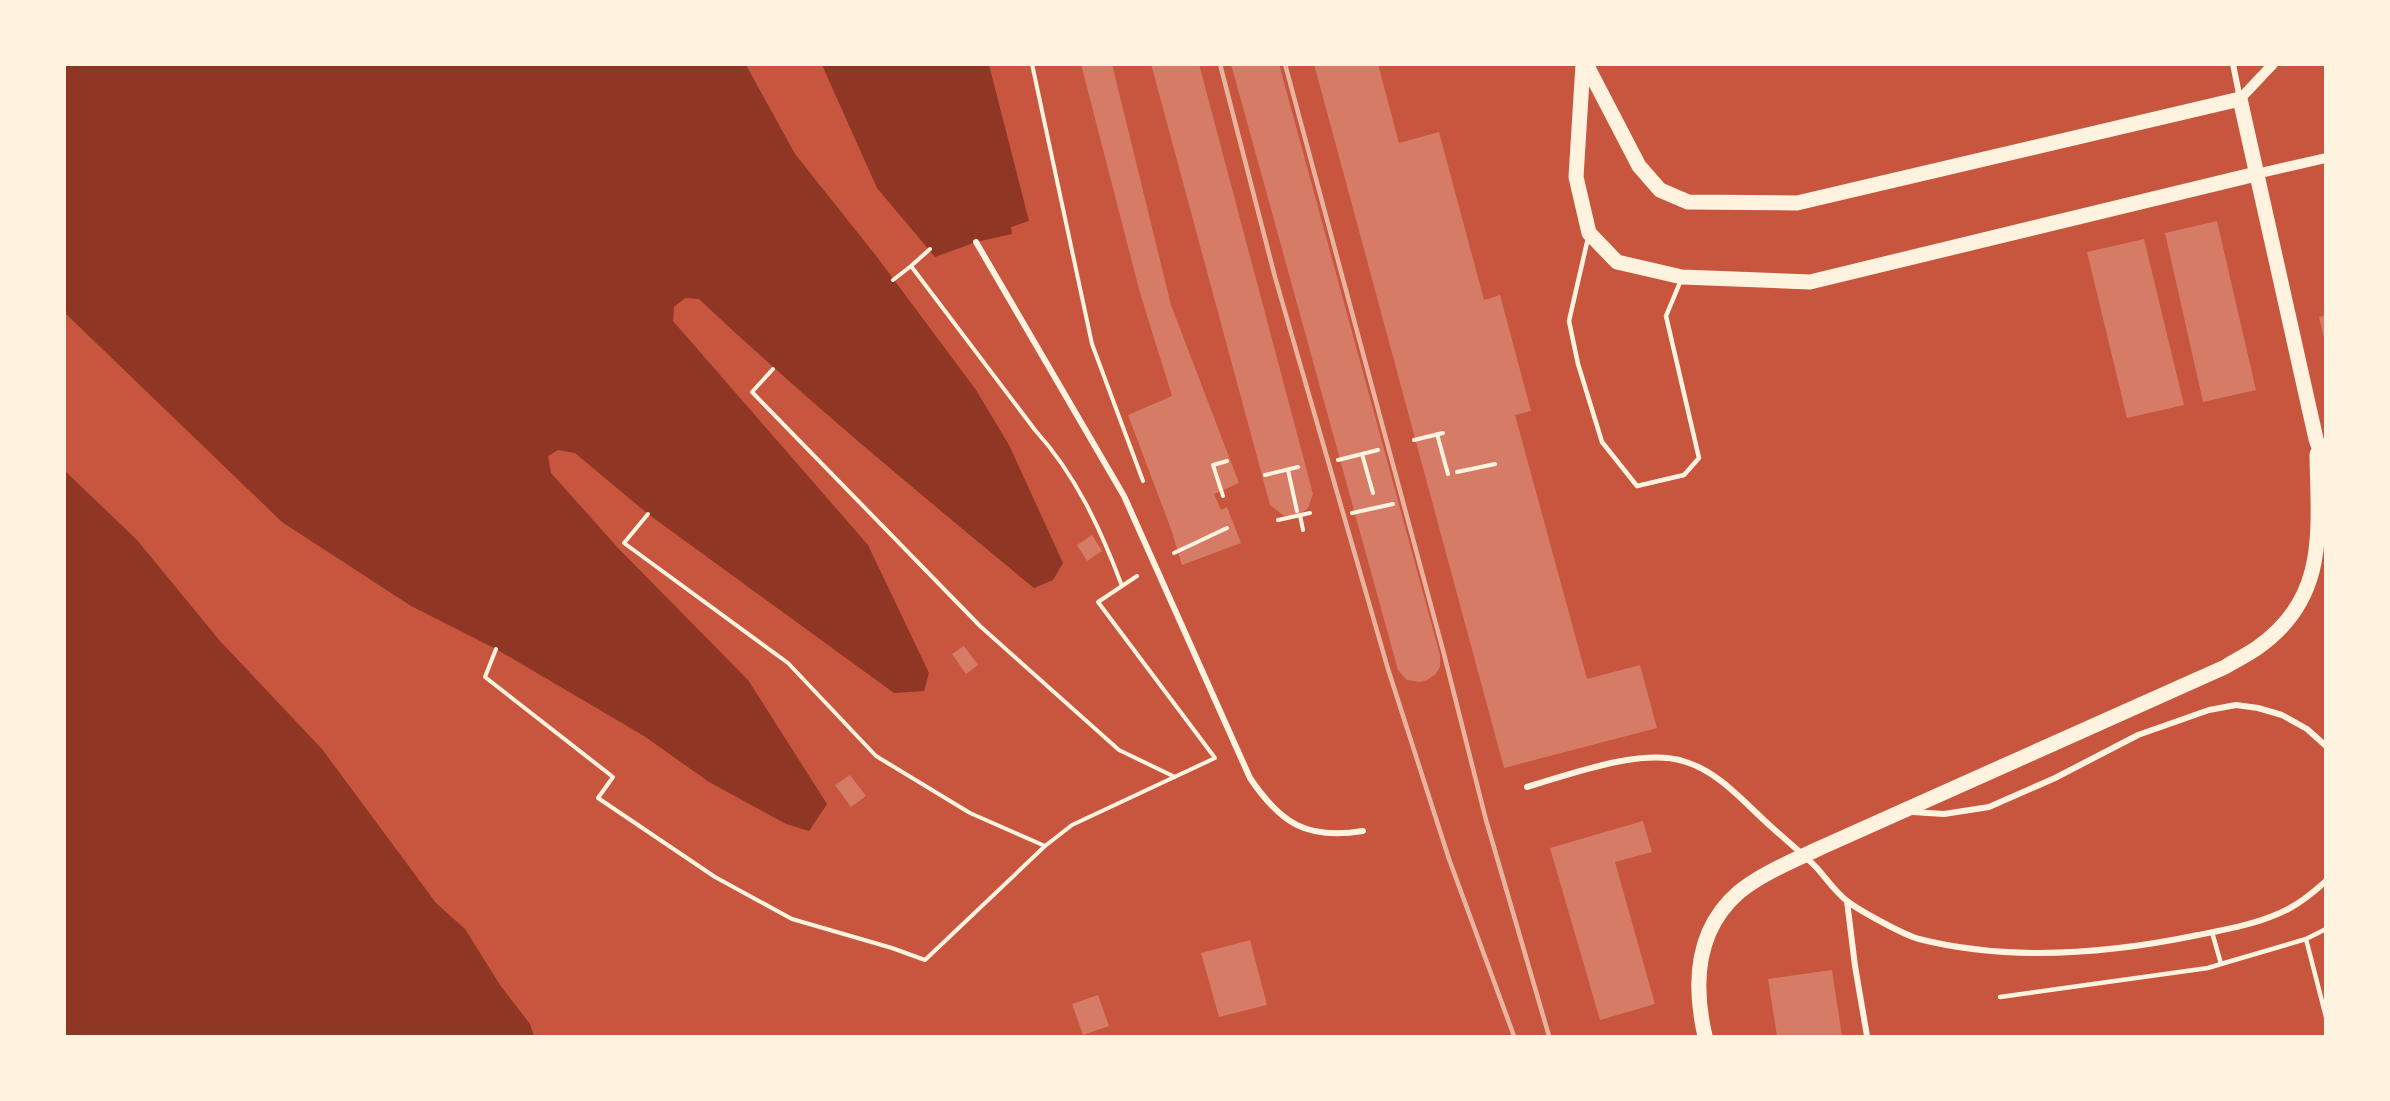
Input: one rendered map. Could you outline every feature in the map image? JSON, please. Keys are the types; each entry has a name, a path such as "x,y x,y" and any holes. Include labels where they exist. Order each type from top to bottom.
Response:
{"main road":[{"path":"1584,64 1639,166 1660,190 1688,202 1797,203 2240,99 2316,439 2325,468"},
{"path":"1584,64 1576,177 1589,233 1617,262 1682,277 1810,282 2256,174"},
{"path":"1705,1036 1700,1013 1698,982 1706,935 1718,915 1740,892 1774,870 1820,848 2225,667 2266,640 2287,621 2304,596 2313,573 2318,546 2316,439"}],"street":[{"path":"2232,64 2240,99"},
{"path":"2240,99 2273,64"},
{"path":"2256,174 2325,158"},
{"path":"976,242 1124,496 1225,726 1250,778 1264,800 1282,817 1300,827 1321,834 1363,831"},
{"path":"1901,811 1944,814 1989,807 2055,778 2138,735 2209,710 2236,705 2258,708 2282,716 2307,729 2325,746"},
{"path":"1527,787 1595,767 1626,761 1663,757 1688,762 1722,782 1816,867 1847,901 1916,938 1966,949 2049,953 2103,950 2159,943 2257,921 2289,909 2311,895 2325,881"},
{"path":"1847,901 1867,1034"}],"lane":[{"path":"1589,233 1569,321 1578,364 1602,442 1637,486 1683,475 1699,458 1666,316 1682,277"},
{"path":"2000,996 2208,968 2306,939 2325,930"},
{"path":"2212,932 2221,964"},
{"path":"2306,939 2325,1017"}],"path":[{"path":"1032,64 1092,344 1146,488"},
{"path":"893,280 930,249"},
{"path":"911,266 1054,452 1100,528 1122,586"},
{"path":"773,369 752,392 980,626 1119,750 1175,777"},
{"path":"1414,440 1440,433 1448,474"},
{"path":"1338,460 1378,450"},
{"path":"1362,454 1373,493"},
{"path":"1223,496 1213,465 1227,461"},
{"path":"1457,472 1495,464"},
{"path":"1266,475 1298,467"},
{"path":"1288,470 1303,530"},
{"path":"1352,513 1377,510 1393,504"},
{"path":"1278,520 1299,513 1310,513"},
{"path":"648,514 624,543 788,663 876,756 970,813 1045,846"},
{"path":"1171,554 1227,528"},
{"path":"496,649 485,677 613,777 598,798 715,877 792,920 926,960 1045,846 1072,825 1215,758 1098,602 1153,566"}],"shaded area":[{"path":"64,65 746,65 795,154 877,257 976,390 1009,445 1063,563 1053,580 1034,588 822,410 699,299 685,298 674,307 673,321 868,545 929,673 924,691 894,693 648,514 575,453 558,450 548,456 551,473 618,548 748,680 827,804 809,831 786,824 709,782 644,736 496,649 411,606 282,522 65,313"},
{"path":"822,65 989,65 1029,221 1011,227 1012,234 976,242 935,257 877,188"},
{"path":"64,470 137,540 220,641 322,749 436,903 465,929 500,985 530,1024 534,1036 65,1036"}],"building":[{"path":"1081,64 1112,64 1171,305 1239,483 1214,494 1221,510 1227,507 1241,543 1182,565 1171,529 1128,415 1172,396 1140,293"},
{"path":"1151,64 1199,64 1313,494 1308,508 1299,515 1284,516 1270,505"},
{"path":"1231,64 1279,64 1440,655 1440,667 1436,674 1427,680 1420,682 1407,680 1398,670"},
{"path":"1314,64 1378,64 1399,143 1439,132 1484,300 1500,295 1531,411 1515,415 1587,679 1640,665 1657,728 1504,768"},
{"path":"2217,221 2256,390 2203,402 2165,233"},
{"path":"2144,239 2184,405 2127,418 2087,252"},
{"path":"2326,315 2326,342 2325,342 2319,317"},
{"path":"1092,535 1102,551 1087,561 1077,545"},
{"path":"964,646 978,665 966,674 952,654"},
{"path":"850,775 866,796 851,807 835,785"},
{"path":"1643,821 1652,852 1615,862 1655,1004 1600,1020 1550,848"},
{"path":"1250,940 1267,1005 1219,1017 1201,953"},
{"path":"1832,970 1842,1036 1777,1036 1768,979"},
{"path":"1098,995 1109,1026 1083,1035 1072,1004"}],"railway":[{"path":"1220,64 1275,277 1388,669 1449,859 1514,1036"},
{"path":"1285,64 1444,654 1486,820 1549,1036"}]}
